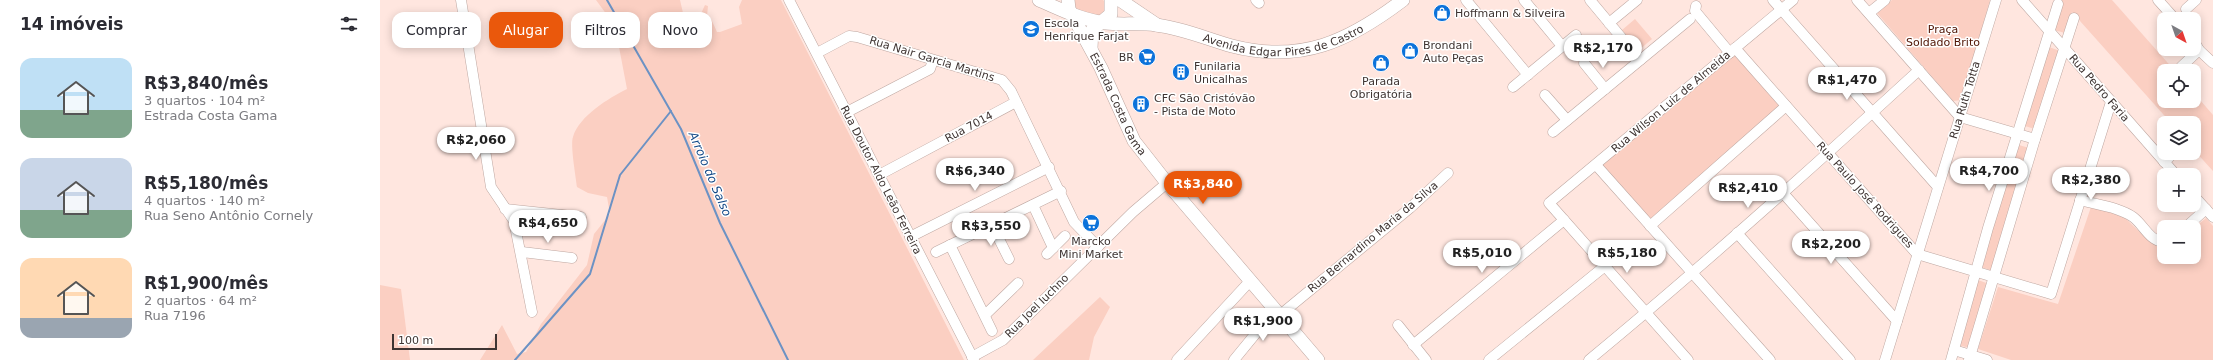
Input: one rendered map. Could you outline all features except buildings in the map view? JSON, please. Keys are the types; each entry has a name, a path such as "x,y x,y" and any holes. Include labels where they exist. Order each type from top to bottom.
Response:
{"main road":[{"name":"Avenida Edgar Pires de Castro","path":"1039,0 1072,15 1100,22 1157,25 1234,46 1263,51 1318,48 1350,36 1370,24 1402,0"},
{"name":"Estrada Costa Gama","path":"1068,0 1072,15 1091,48 1131,136 1167,183 1318,360"},
{"name":"Estrada Costa Gama","path":"1091,48 1092,30 1111,14 1111,0"},
{"name":"Avenida Edgar Pires de Castro","path":"1120,0 1157,25"}],"street":[{"path":"461,0 491,187 514,221 522,252 532,312"},
{"name":"Rua Doutor Aldo Leão Ferreira","path":"789,0 973,359"},
{"path":"1466,0 1528,75"},
{"path":"1524,0 1562,46"},
{"path":"1590,0 1640,60"},
{"path":"1609,23 1637,0"},
{"path":"1773,0 1938,187"},
{"name":"Rua Wilson Luiz de Almeida","path":"1564,220 1549,203 1733,51 1792,0"},
{"path":"1857,0 1960,117 2035,139"},
{"path":"1869,14 1885,0"},
{"name":"Rua Ruth Totta","path":"1885,360 1996,0"},
{"name":"Rua Pedro Faria","path":"2022,0 2170,168"},
{"path":"2158,0 2169,12"},
{"path":"2186,9 2196,0"},
{"path":"1951,360 1988,228 2058,4"},
{"name":"Rua Paulo José Rodrigues","path":"1696,6 1696,11 1786,106 1918,254 1976,273 2051,294 2080,200"},
{"path":"1970,357 2035,139 2074,18"},
{"path":"1553,132 1690,19"},
{"path":"1513,87 1576,34"},
{"name":"Rua Nair Garcia Martins","path":"817,53 849,36 1002,80 1011,90 1061,191 1074,222 1098,247"},
{"path":"2201,52 2213,63"},
{"path":"2183,64 2192,56"},
{"path":"847,112 930,69 933,60"},
{"path":"1584,63 1605,89"},
{"path":"1589,360 1646,313 1783,193 1919,70"},
{"path":"1545,95 1567,120"},
{"name":"Rua 7014","path":"879,175 1016,102"},
{"path":"2111,102 2080,200 2126,213 2134,218 2151,236 2157,239"},
{"path":"1650,226 1786,106"},
{"path":"1596,165 1770,360"},
{"path":"910,237 1049,167"},
{"name":"Rua Bernardino Maria da Silva","path":"1234,360 1278,312 1410,208 1448,173"},
{"name":"Rua Joel Iuchno","path":"973,359 1003,340 1133,212 1167,183"},
{"path":"936,252 1061,191"},
{"path":"1783,193 1897,321"},
{"path":"2198,220 2210,213 2201,203"},
{"path":"1033,205 1050,251 1065,236"},
{"path":"505,209 582,217"},
{"path":"1413,345 1564,220 1688,360"},
{"path":"992,225 1009,259"},
{"path":"1737,233 1850,360"},
{"path":"950,245 992,331"},
{"path":"522,252 572,258"},
{"path":"1489,360 1605,266"},
{"path":"1177,360 1251,280"},
{"path":"985,315 1018,283"},
{"path":"1398,325 1426,360"},
{"path":"1954,350 1970,357 1987,360"}],"green space":[{"path":"596,0 680,0 683,12 648,12 648,48 712,48 712,21 717,32 742,24 739,7 742,0 781,0 964,360 480,360 502,325 517,354 526,352 541,324 587,265 594,234 610,214 607,197 588,193 577,187 572,147 573,137 581,122 596,108 627,89 619,48 640,48 640,12 605,12"},
{"path":"1074,0 1103,0 1106,3 1106,11 1100,16 1078,11 1074,7"},
{"name":"Praça Soldado Brito","path":"1892,0 1990,0 1962,100 1953,101 1877,13"},
{"path":"2062,0 2112,0 2157,51 2157,56 2162,56 2169,64 2157,64 2157,107 2072,12 2065,33 2054,30"},
{"path":"705,5 708,6 707,12 702,12"},
{"path":"1635,19 1652,39 1639,50 1622,30"},
{"path":"2049,47 2060,51 2035,129 2025,126"},
{"path":"1735,55 1780,105 1651,220 1602,164"},
{"path":"2201,101 2213,115 2213,171 2201,158 2201,116 2165,116 2158,108 2201,108"},
{"path":"2019,145 2029,148 1993,271 1981,267"},
{"path":"2091,207 2123,216 2149,241 2157,245 2157,264 2201,264 2201,222 2206,218 2213,226 2213,360 2011,360 1978,349 1998,287 2058,304"},
{"path":"1978,280 1989,284 1970,348 1958,345"},
{"path":"380,285 401,289 410,360 380,360"},
{"path":"1100,297 1110,307 1094,337 1089,360 1033,360"}],"waterway":[{"name":"Arroio do Salso","path":"607,0 681,129 720,223 788,360"},
{"path":"515,360 590,274 620,175 671,111"}],"place":[{"name":"Hoffmann & Silveira","path":"1442,13"},
{"name":"Escola Henrique Farjat","path":"1031,29"},
{"name":"Brondani Auto Peças","path":"1410,51"},
{"name":"BR","path":"1147,57"},
{"name":"Parada Obrigatória","path":"1381,63"},
{"name":"Funilaria Unicalhas","path":"1181,72"},
{"name":"CFC São Cristóvão - Pista de Moto","path":"1141,104"},
{"name":"Marcko Mini Market","path":"1091,223"}]}
